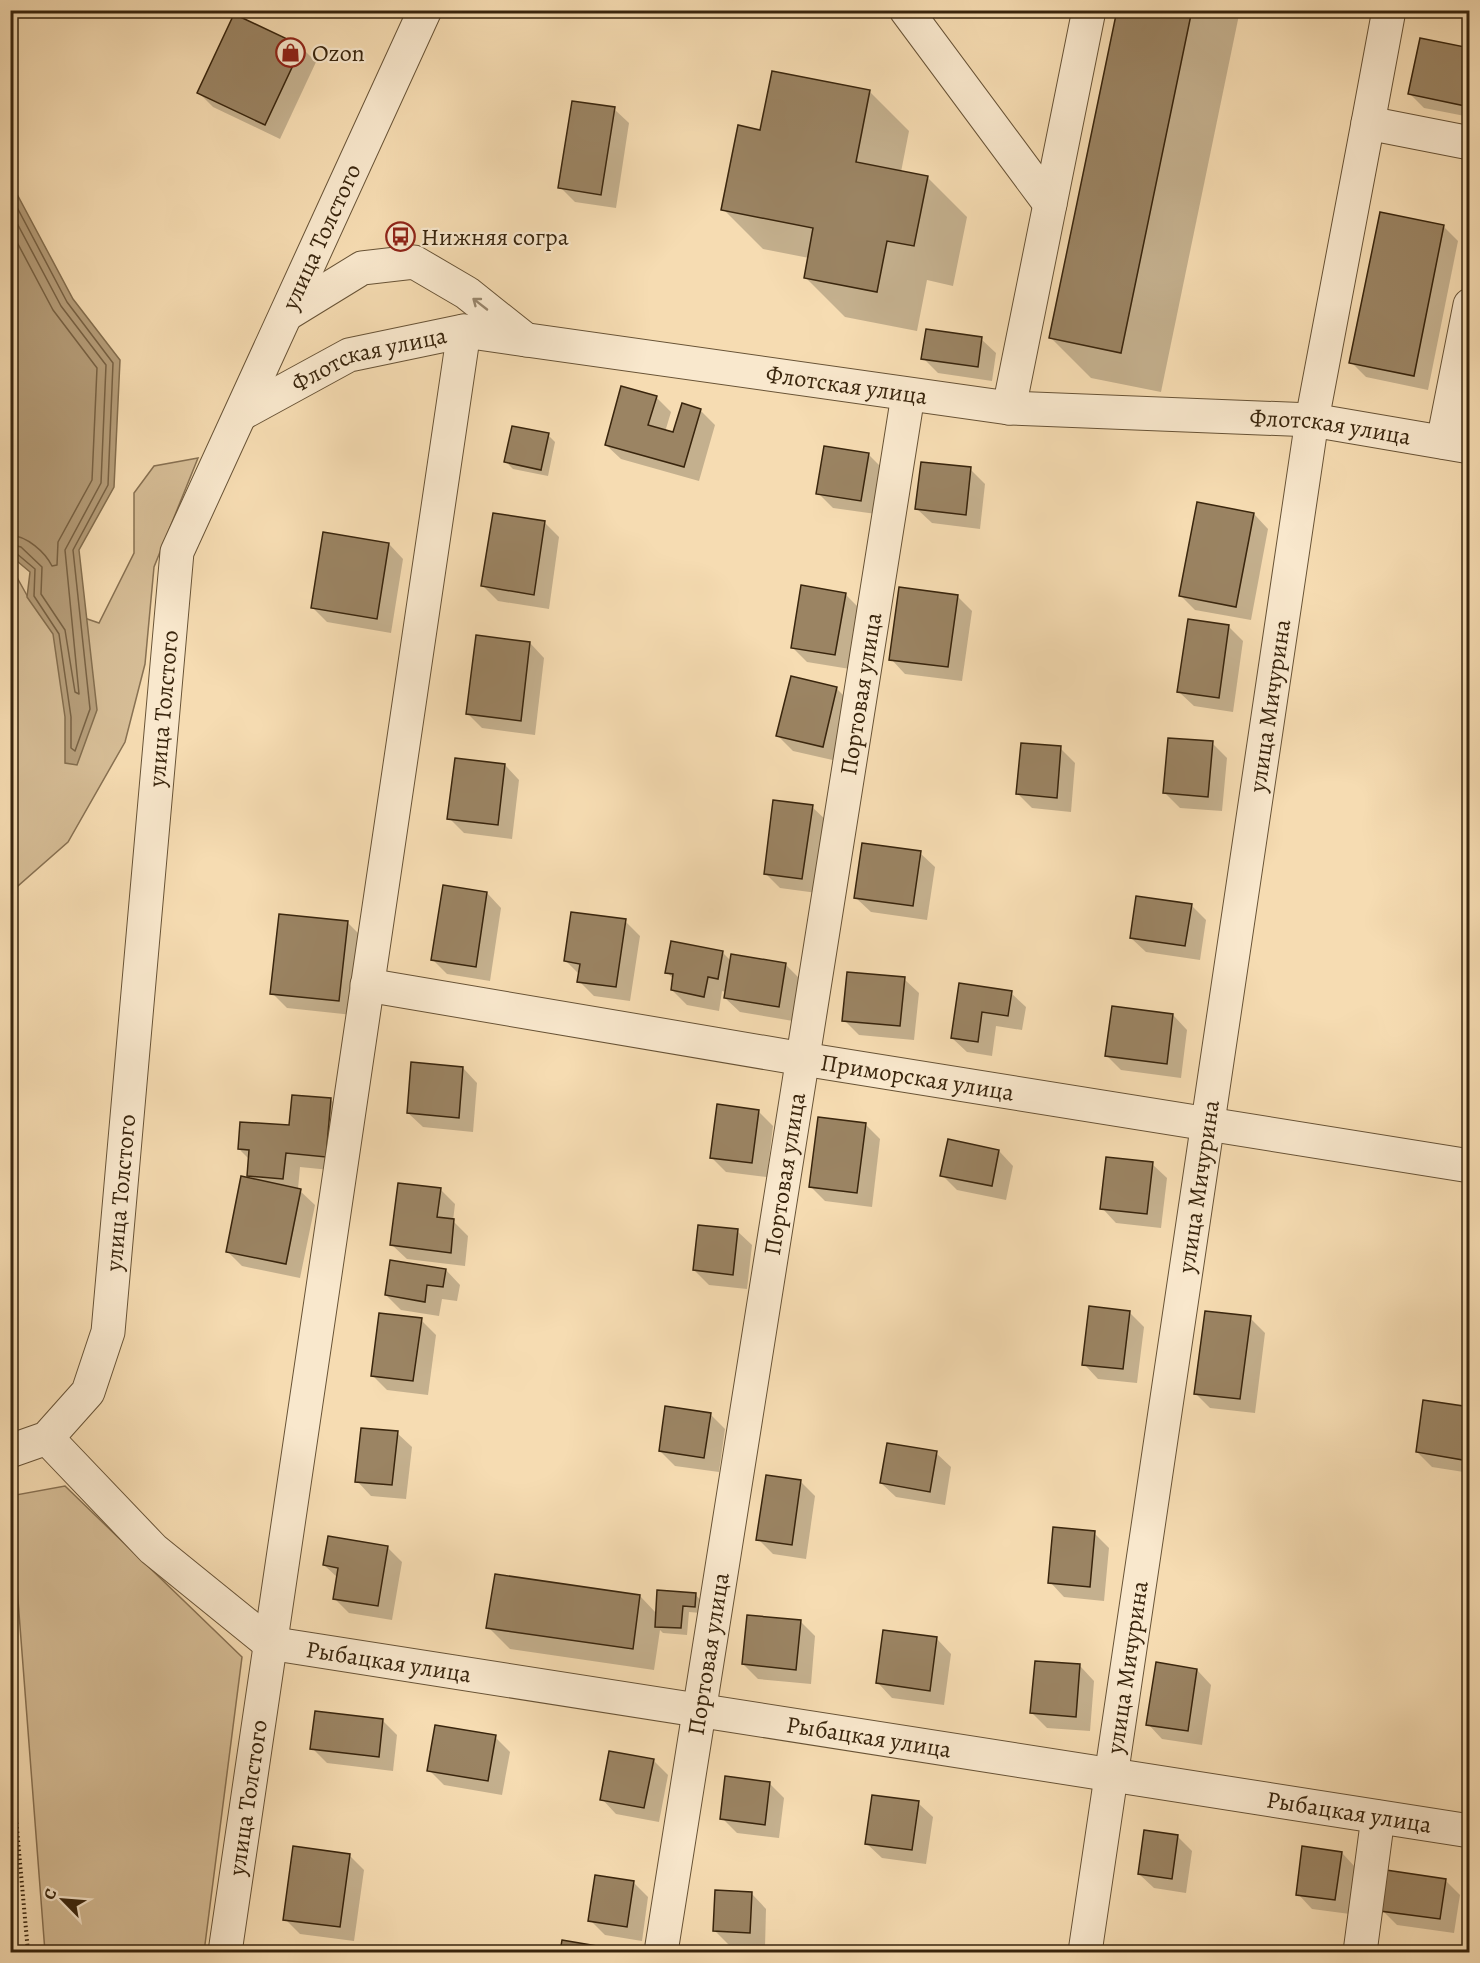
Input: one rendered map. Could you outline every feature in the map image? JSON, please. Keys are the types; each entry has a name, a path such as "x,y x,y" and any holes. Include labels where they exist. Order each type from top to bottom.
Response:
{"street":[{"name":"улица Толстого","path":"47,1438 88,1392 108,1332 177,552 425,10"},
{"path":"906,10 1050,204"},
{"path":"1009,408 1089,10"},
{"name":"улица Мичурина","path":"1085,1953 1312,420 1389,10"},
{"path":"1368,123 1470,143"},
{"path":"287,314 362,268 414,262 467,293 526,340"},
{"path":"1456,445 1470,305"},
{"name":"улица Толстого","path":"225,1953 464,331"},
{"name":"Флотская улица","path":"241,414 349,355 464,331 1009,408 1312,420 1456,445"},
{"name":"Портовая улица","path":"661,1953 908,395"},
{"name":"Приморская улица","path":"367,985 803,1059 1470,1166"},
{"path":"10,1450 47,1438 153,1549 269,1643"},
{"name":"Рыбацкая улица","path":"269,1643 1470,1831"},
{"path":"1360,1953 1378,1817"}],"path":[{"path":"10,1751 28,1953"}],"shaded area":[{"path":"198,458 154,567 145,664 125,742 68,842 11,892 10,565 29,599 99,623 134,553 134,493 154,466"},
{"path":"65,1486 242,1657 204,1952 45,1952 10,1496"}],"water":[{"path":"10,181 73,299 120,360 114,487 79,550 97,710 77,765 65,763 65,717 53,634 27,597 30,572 11,556"}],"building":[{"path":"1117,10 1192,10 1121,353 1049,338"},
{"path":"234,14 302,46 265,125 197,93"},
{"path":"1420,38 1470,48 1470,107 1408,94"},
{"path":"772,71 870,90 856,162 928,176 914,246 887,241 877,292 804,278 813,228 721,210 738,125 760,130"},
{"path":"572,101 615,107 601,195 558,188"},
{"path":"1380,212 1444,225 1414,376 1349,363"},
{"path":"926,329 982,337 978,367 921,359"},
{"path":"621,386 657,396 648,425 673,432 682,403 701,409 684,467 605,445"},
{"path":"512,426 549,433 541,470 504,462"},
{"path":"824,446 869,453 861,501 816,494"},
{"path":"921,462 971,467 966,515 915,509"},
{"path":"1197,502 1254,513 1236,607 1179,596"},
{"path":"493,513 545,521 534,595 481,586"},
{"path":"323,532 389,543 377,619 311,608"},
{"path":"801,585 846,593 835,655 791,648"},
{"path":"899,587 958,595 948,667 889,660"},
{"path":"1188,619 1229,625 1219,698 1177,692"},
{"path":"476,635 530,642 521,721 466,714"},
{"path":"791,676 837,687 823,747 776,736"},
{"path":"1168,738 1213,741 1208,797 1163,793"},
{"path":"1021,743 1061,746 1057,798 1016,794"},
{"path":"455,758 505,764 498,825 447,819"},
{"path":"773,800 813,805 802,879 764,874"},
{"path":"862,843 921,851 913,906 854,898"},
{"path":"443,885 487,892 476,967 431,960"},
{"path":"1136,896 1192,904 1185,946 1130,938"},
{"path":"571,912 626,919 616,987 577,982 580,964 564,961"},
{"path":"279,914 348,921 339,1001 270,994"},
{"path":"671,941 723,951 718,979 708,977 704,997 671,990 673,974 665,973"},
{"path":"731,954 786,963 779,1007 724,998"},
{"path":"847,972 905,977 900,1026 842,1021"},
{"path":"959,983 1012,991 1008,1016 982,1012 978,1042 951,1038"},
{"path":"1112,1006 1173,1014 1167,1064 1105,1056"},
{"path":"411,1062 463,1067 459,1118 407,1113"},
{"path":"292,1095 331,1098 326,1157 286,1153 283,1179 247,1176 249,1150 238,1149 240,1122 289,1125"},
{"path":"717,1104 759,1110 752,1163 710,1158"},
{"path":"818,1117 866,1123 857,1193 809,1187"},
{"path":"948,1139 999,1150 992,1186 940,1176"},
{"path":"1106,1157 1153,1162 1147,1214 1100,1209"},
{"path":"241,1176 301,1189 286,1264 226,1252"},
{"path":"398,1183 441,1188 437,1217 454,1219 451,1253 390,1245"},
{"path":"698,1225 738,1229 733,1275 693,1270"},
{"path":"390,1260 446,1269 443,1287 427,1285 425,1302 385,1295"},
{"path":"1089,1306 1130,1311 1123,1369 1082,1365"},
{"path":"1205,1311 1251,1316 1240,1399 1194,1394"},
{"path":"379,1313 422,1318 413,1381 371,1376"},
{"path":"1423,1400 1470,1407 1469,1461 1416,1452"},
{"path":"665,1406 711,1413 704,1458 659,1451"},
{"path":"361,1428 398,1431 392,1485 355,1482"},
{"path":"887,1443 937,1451 930,1492 880,1483"},
{"path":"766,1475 801,1480 792,1545 756,1540"},
{"path":"1053,1527 1095,1531 1090,1587 1048,1583"},
{"path":"328,1536 388,1546 378,1606 333,1599 338,1568 323,1565"},
{"path":"495,1574 640,1595 633,1649 486,1628"},
{"path":"657,1590 696,1593 695,1607 683,1606 681,1628 655,1627"},
{"path":"747,1615 801,1620 796,1670 742,1664"},
{"path":"883,1630 937,1637 930,1691 876,1683"},
{"path":"1035,1661 1080,1664 1076,1717 1030,1713"},
{"path":"1156,1662 1197,1669 1188,1731 1146,1725"},
{"path":"315,1711 383,1719 379,1757 310,1749"},
{"path":"435,1725 496,1735 488,1781 427,1771"},
{"path":"609,1751 654,1759 644,1808 600,1800"},
{"path":"725,1776 770,1782 765,1825 720,1819"},
{"path":"872,1795 919,1801 912,1850 865,1844"},
{"path":"1144,1830 1178,1835 1172,1879 1138,1874"},
{"path":"293,1846 350,1854 340,1927 283,1920"},
{"path":"1302,1846 1342,1852 1335,1900 1296,1895"},
{"path":"1386,1870 1446,1879 1440,1919 1380,1911"},
{"path":"595,1875 634,1881 627,1927 588,1921"},
{"path":"715,1890 752,1892 750,1933 713,1931"},
{"path":"562,1940 626,1951 626,1952 560,1952"}],"place":[{"name":"Ozon","path":"291,53"},
{"name":"Нижняя согра","path":"400,237"}]}
